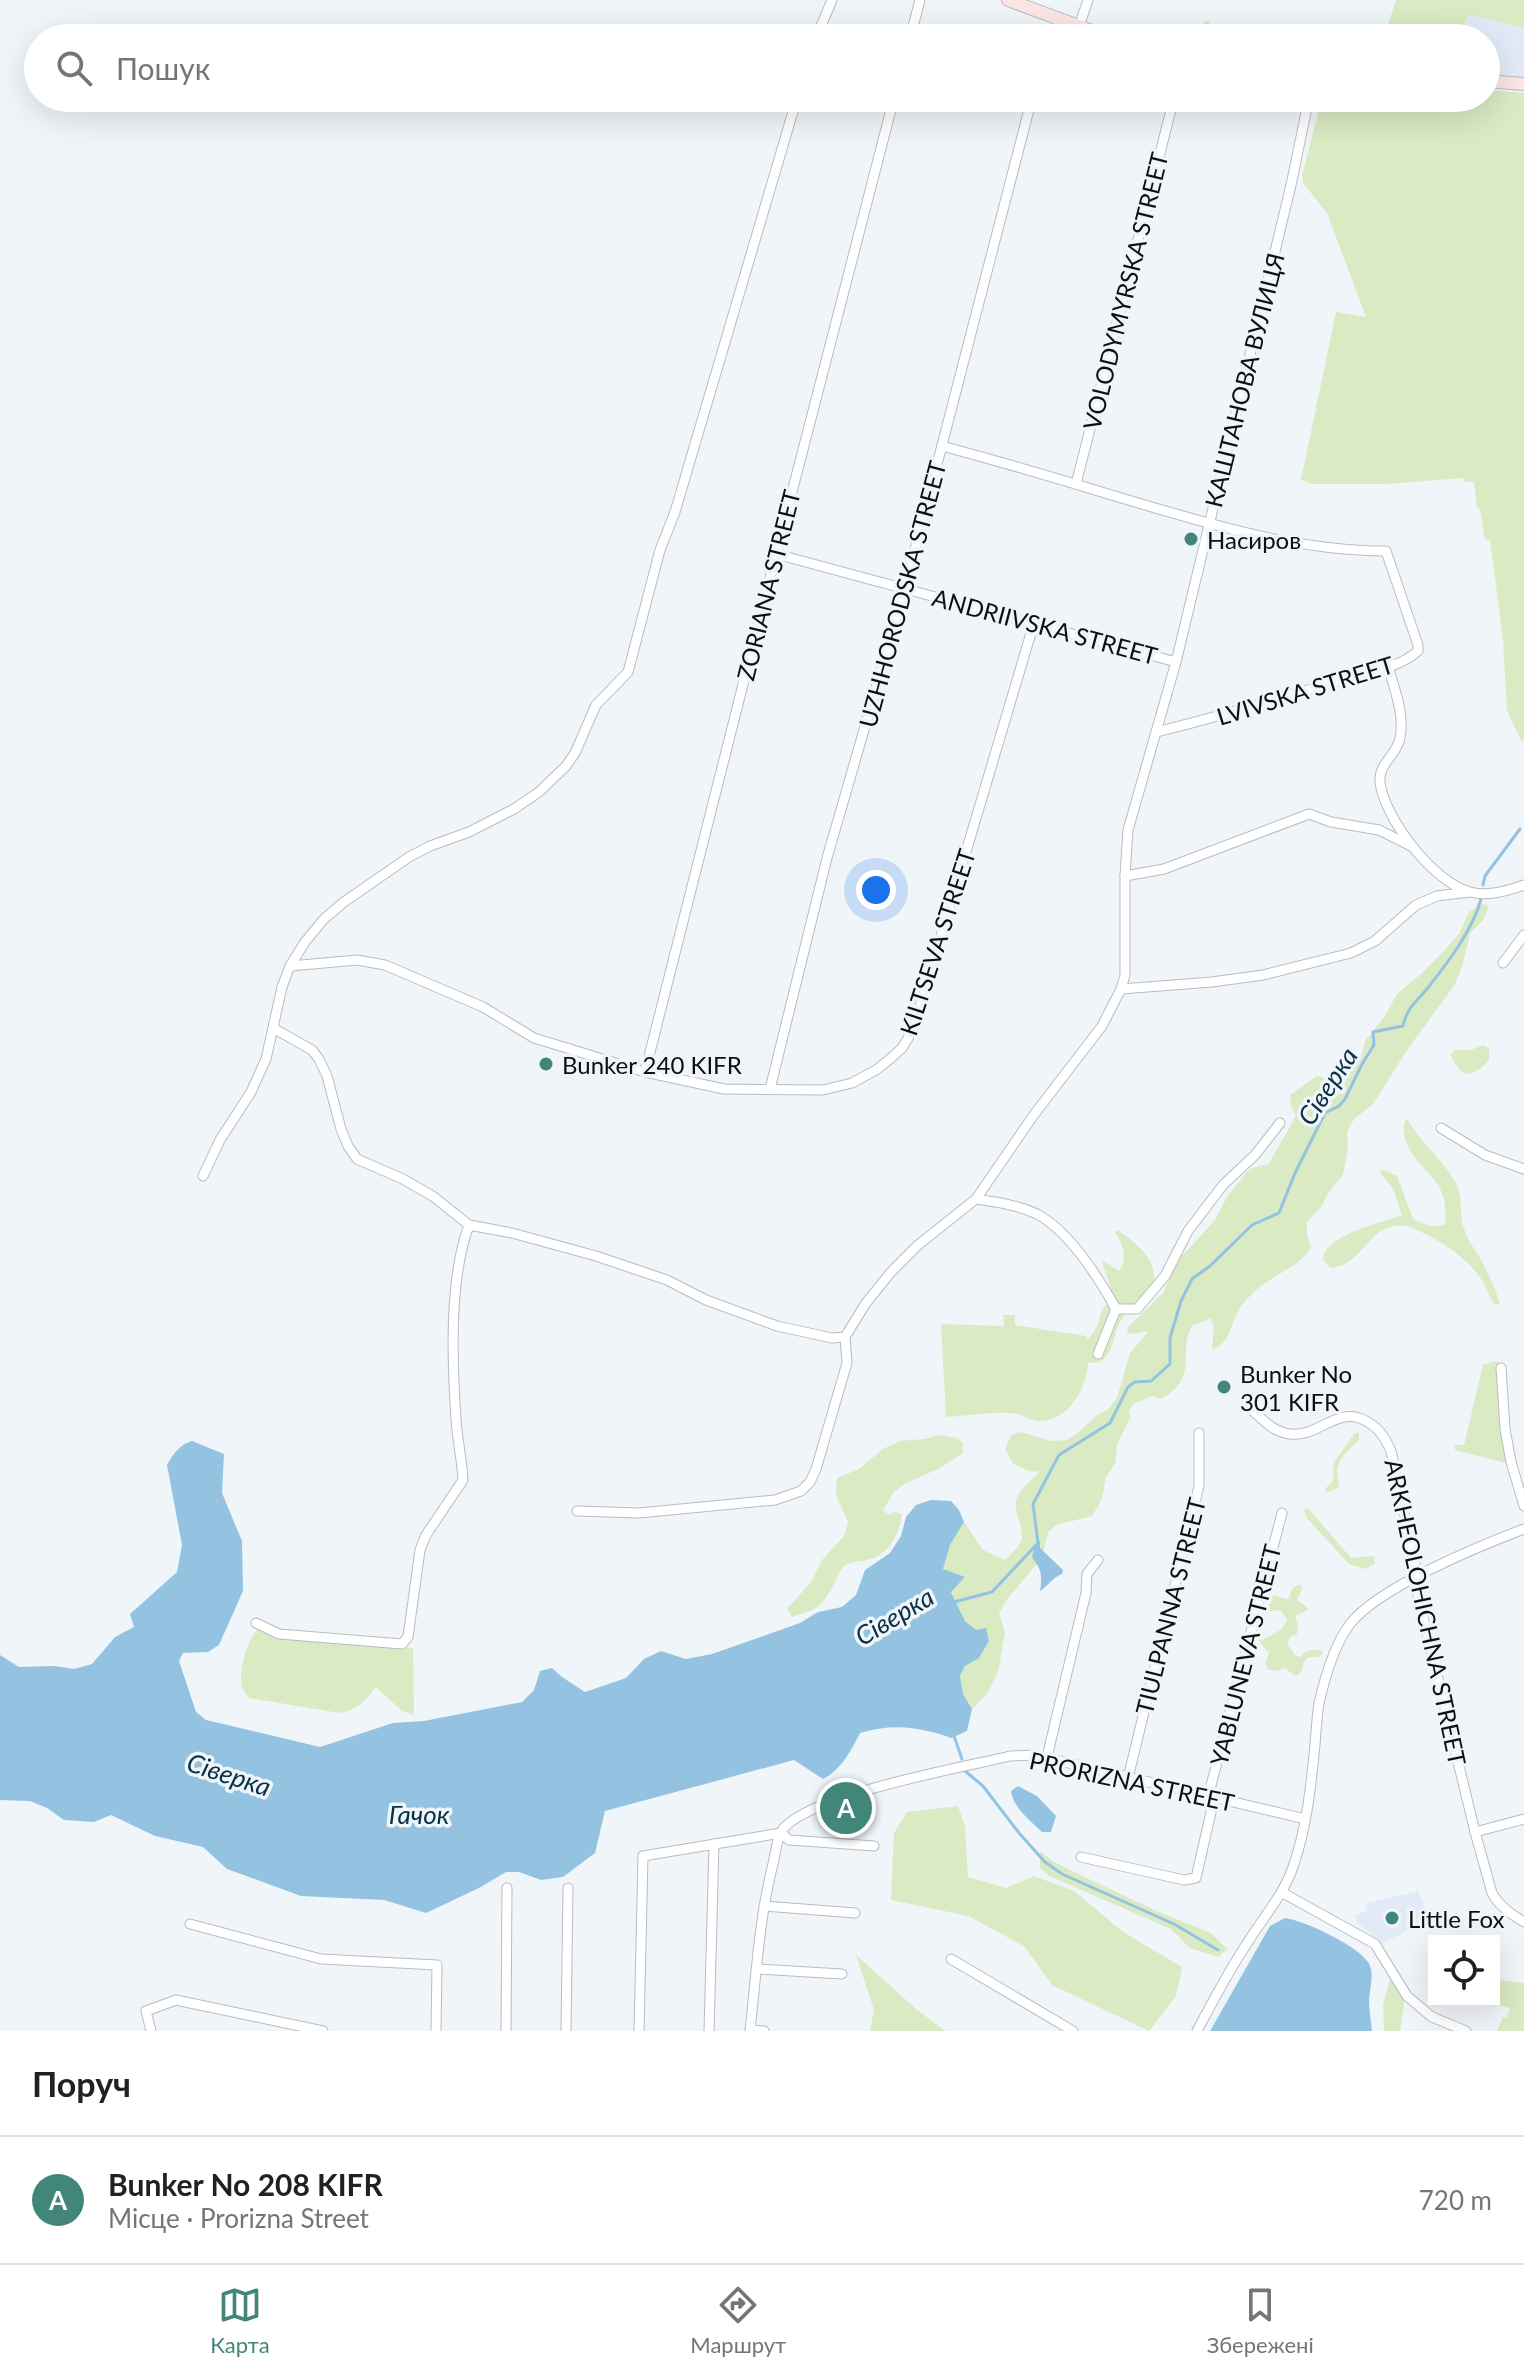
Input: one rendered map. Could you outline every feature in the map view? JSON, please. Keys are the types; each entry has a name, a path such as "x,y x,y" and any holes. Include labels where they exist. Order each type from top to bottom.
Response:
{"main road":[{"path":"1008,0 1074,24"},
{"path":"1500,82 1524,84"}],"street":[{"path":"822,24 832,0"},
{"path":"914,24 920,0"},
{"path":"1080,24 1088,0"},
{"path":"1059,24 1062,19"},
{"path":"203,1176 220,1140 251,1092 266,1059 282,987 290,966 324,919 389,870 430,846 469,832 514,809 553,781 575,753 596,705 628,672 656,563 675,512 793,112"},
{"name":"ZORIANA STREET","path":"645,1072 890,112"},
{"name":"UZHHORODSKA STREET","path":"770,1089 827,858 905,588 1028,112"},
{"name":"VOLODYMYRSKA STREET","path":"1076,484 1170,112"},
{"name":"КАШТАНОВА ВУЛИЦЯ","path":"1121,989 1125,975 1128,830 1176,662 1306,112"},
{"name":"LVIVSKA STREET","path":"942,446 1209,524 1287,542 1353,551 1386,551 1418,645 1418,651 1408,659 1251,707 1156,732"},
{"name":"ANDRIIVSKA STREET","path":"776,554 1176,662"},
{"name":"KILTSEVA STREET","path":"290,966 357,960 385,965 483,1007 534,1038 645,1072 724,1089 823,1090 852,1083 876,1070 909,1039 1034,623"},
{"path":"1388,666 1398,702 1400,739 1382,769 1380,780 1392,815 1411,846 1442,876 1469,892"},
{"path":"1125,876 1164,869 1309,814 1331,822 1379,830 1411,846"},
{"path":"577,1511 639,1513 775,1500 801,1491 810,1482 821,1454 847,1363 845,1337 866,1303 918,1245 976,1199 1033,1116 1102,1026 1121,989 1263,975 1351,953 1375,941 1416,905 1437,896 1501,892 1524,885"},
{"path":"1503,963 1524,935"},
{"path":"273,1028 312,1050 319,1059 327,1076 341,1129 357,1159 403,1179 434,1197 469,1225 512,1233 596,1256 667,1280 706,1300 777,1326 832,1338 845,1337"},
{"path":"1116,1309 1137,1309 1165,1276 1188,1231 1223,1185 1255,1155 1280,1123"},
{"path":"1441,1128 1485,1155 1524,1169"},
{"path":"976,1199 1004,1203 1034,1213 1049,1222 1070,1243 1116,1309"},
{"path":"256,1623 279,1634 402,1644 408,1637 420,1550 426,1535 463,1480 456,1420 454,1334 459,1259 469,1225"},
{"path":"1098,1354 1116,1309"},
{"path":"1501,1368 1505,1429 1524,1506"},
{"name":"ARKHEOLOHICHNA STREET","path":"1253,1411 1270,1427 1287,1434 1307,1435 1340,1418 1356,1417 1374,1424 1385,1437 1391,1451 1417,1577 1416,1588 1492,1893 1508,1912 1524,1922"},
{"name":"TIULPANNA STREET","path":"1128,1778 1199,1486 1199,1433"},
{"name":"YABLUNEVA STREET","path":"1081,1857 1184,1880 1196,1878 1211,1798 1282,1513"},
{"path":"1197,2031 1236,1961 1283,1893 1295,1864 1305,1819 1319,1703 1344,1632 1366,1608 1417,1577 1524,1529"},
{"path":"1047,1757 1086,1593 1087,1574 1098,1560"},
{"name":"PRORIZNA STREET","path":"781,1833 790,1821 816,1806 851,1794 1010,1756 1035,1755 1305,1819"},
{"path":"1475,1832 1524,1819"},
{"path":"639,2031 643,1856 781,1833"},
{"path":"781,1833 789,1840 874,1846"},
{"path":"764,2031 750,2031 764,1906 781,1833"},
{"path":"709,2031 714,1844"},
{"path":"506,2031 507,1888"},
{"path":"566,2031 568,1888"},
{"path":"1283,1893 1375,1944 1407,1996 1432,2017 1466,2031"},
{"path":"764,1906 855,1913"},
{"path":"190,1924 321,1959 437,1965 436,2031"},
{"path":"951,1959 1073,2031"},
{"path":"757,1969 842,1974"},
{"path":"151,2031 146,2011 176,2000 323,2031"}],"shaded area":[{"path":"1469,15 1524,28 1524,79 1500,78 1500,24 1464,24"},
{"name":"Little Fox","path":"1418,1891 1429,1919 1383,1943 1357,1923 1355,1916 1368,1910 1365,1904"}],"green space":[{"path":"1396,0 1524,0 1524,28 1469,15 1464,24 1388,24"},
{"path":"1500,91 1524,93 1522,743 1507,710 1503,639 1490,540 1485,540 1474,482 1465,482 1464,478 1387,484 1313,484 1301,480 1336,312 1366,317 1327,213 1303,183 1302,176 1318,112 1500,112"},
{"path":"1483,904 1488,909 1470,934 1454,986 1407,1050 1373,1104 1354,1119 1347,1132 1343,1175 1307,1222 1311,1247 1307,1254 1249,1297 1218,1347 1212,1349 1214,1328 1211,1318 1192,1326 1180,1383 1161,1399 1152,1396 1133,1404 1129,1411 1131,1416 1117,1445 1115,1464 1106,1477 1102,1499 1092,1516 1056,1525 1048,1532 1042,1558 999,1613 1005,1633 998,1672 986,1695 972,1709 963,1694 960,1676 965,1666 979,1658 989,1641 986,1629 976,1630 965,1621 951,1591 964,1578 943,1569 950,1545 964,1522 983,1550 1005,1560 1020,1544 1022,1535 1016,1501 1023,1488 1041,1471 1032,1472 1013,1464 1005,1449 1011,1435 1021,1432 1051,1441 1067,1440 1107,1410 1117,1398 1130,1353 1149,1331 1132,1334 1127,1332 1128,1327 1164,1292 1176,1259 1215,1220 1228,1195 1247,1172 1269,1164 1296,1115 1290,1095 1317,1076 1330,1084 1362,1054 1365,1041 1397,994 1459,934 1469,912"},
{"path":"1483,1045 1489,1048 1489,1060 1483,1066 1468,1074 1459,1069 1451,1055 1454,1050 1471,1050"},
{"path":"1407,1119 1457,1185 1466,1235 1486,1269 1500,1304 1495,1305 1482,1280 1465,1260 1438,1241 1408,1226 1383,1230 1343,1265 1331,1268 1323,1260 1326,1251 1343,1236 1402,1215 1393,1189 1379,1171 1385,1170 1397,1176 1413,1219 1433,1226 1445,1224 1442,1192 1410,1151 1405,1139 1404,1123"},
{"path":"1118,1230 1139,1246 1149,1259 1154,1284 1120,1322 1105,1358 1097,1363 1088,1362 1084,1382 1068,1408 1060,1415 1040,1421 1010,1413 946,1417 941,1324 1004,1326 1003,1315 1015,1315 1015,1325 1086,1336 1088,1339 1111,1295 1102,1260 1119,1271 1123,1261 1122,1246 1115,1232"},
{"path":"1499,1362 1511,1468 1506,1463 1455,1450 1455,1445 1464,1445 1483,1365"},
{"path":"1355,1433 1359,1433 1359,1440 1339,1463 1338,1488 1327,1492 1325,1489 1333,1481 1334,1462"},
{"path":"939,1435 957,1438 963,1444 963,1453 894,1492 883,1510 889,1515 895,1512 902,1514 896,1536 887,1549 875,1557 845,1565 822,1603 792,1617 787,1609 811,1582 822,1560 844,1536 848,1522 836,1495 837,1478 859,1469 883,1449 900,1441"},
{"path":"1308,1508 1351,1558 1374,1556 1375,1564 1365,1569 1349,1564 1306,1517 1304,1510"},
{"path":"1297,1585 1301,1585 1302,1589 1297,1600 1308,1610 1295,1616 1297,1634 1290,1637 1287,1644 1300,1657 1312,1650 1323,1653 1319,1657 1308,1657 1302,1671 1296,1676 1284,1668 1268,1670 1265,1663 1269,1653 1259,1641 1279,1631 1287,1619 1280,1610 1266,1612 1269,1605 1267,1598 1274,1595 1289,1598"},
{"path":"259,1628 280,1639 413,1648 414,1715 402,1711 376,1687 360,1704 340,1713 249,1698 242,1687 241,1673 248,1646"},
{"path":"958,1806 965,1826 968,1877 1006,1888 1034,1876 1074,1891 1123,1932 1182,1967 1176,1996 1149,2031 1052,1985 1024,1946 968,1916 891,1900 894,1833 907,1812"},
{"path":"1040,1851 1054,1862 1095,1882 1211,1933 1227,1949 1218,1957 1190,1948 1171,1929 1049,1876 1040,1868"},
{"path":"856,1955 945,2031 870,2031 874,2010"},
{"path":"1390,1980 1405,1997 1400,2031 1384,2031 1383,2004"},
{"path":"1500,1980 1524,1983 1524,2031 1497,2031 1510,2008 1500,2006"}],"water":[{"name":"Гачок","path":"192,1441 224,1454 222,1493 242,1541 243,1591 219,1645 208,1652 183,1653 179,1661 196,1712 206,1720 320,1747 393,1723 424,1721 522,1702 534,1690 540,1671 552,1668 585,1692 626,1678 644,1659 661,1651 686,1659 712,1654 800,1623 818,1612 842,1607 856,1595 865,1570 890,1553 901,1536 906,1517 916,1505 931,1500 951,1501 964,1522 950,1545 943,1569 965,1577 951,1592 965,1621 976,1630 986,1628 989,1641 979,1658 965,1666 960,1676 963,1694 972,1709 967,1731 951,1738 906,1728 872,1730 860,1733 840,1765 823,1779 794,1760 605,1811 595,1853 563,1877 541,1880 519,1872 506,1872 426,1913 384,1900 301,1896 227,1869 203,1847 155,1836 111,1815 94,1822 64,1820 30,1801 0,1800 0,1655 19,1667 74,1669 92,1664 115,1637 134,1627 130,1614 177,1572 182,1545 167,1465 177,1450"},
{"path":"1040,1541 1040,1548 1063,1570 1040,1591 1040,1573 1032,1558 1035,1544"},
{"path":"1018,1786 1037,1796 1056,1816 1051,1832 1042,1832 1019,1808 1011,1791"},
{"path":"1285,1918 1330,1935 1368,1962 1372,1975 1369,1999 1372,2031 1210,2031 1270,1926"}],"waterway":[{"name":"Сіверка","path":"1483,885 1485,876 1520,829"},
{"name":"Сіверка","path":"954,1602 992,1592 1038,1543 1033,1504 1059,1455 1110,1423 1128,1387 1135,1382 1151,1381 1170,1364 1170,1338 1181,1301 1192,1279 1252,1225 1279,1213 1325,1113 1345,1099 1374,1045 1373,1032 1403,1026 1410,1008 1460,944 1481,899"},
{"path":"954,1736 962,1759"},
{"path":"965,1771 983,1786 1045,1862 1062,1874 1174,1924 1218,1950"}],"place":[{"name":"Насиров","path":"1191,539"},
{"name":"Bunker 240 KIFR","path":"546,1064"},
{"name":"Bunker No 301 KIFR","path":"1224,1387"},
{"name":"Bunker No 208 KIFR","path":"846,1808"},
{"name":"Little Fox","path":"1392,1918"}]}
